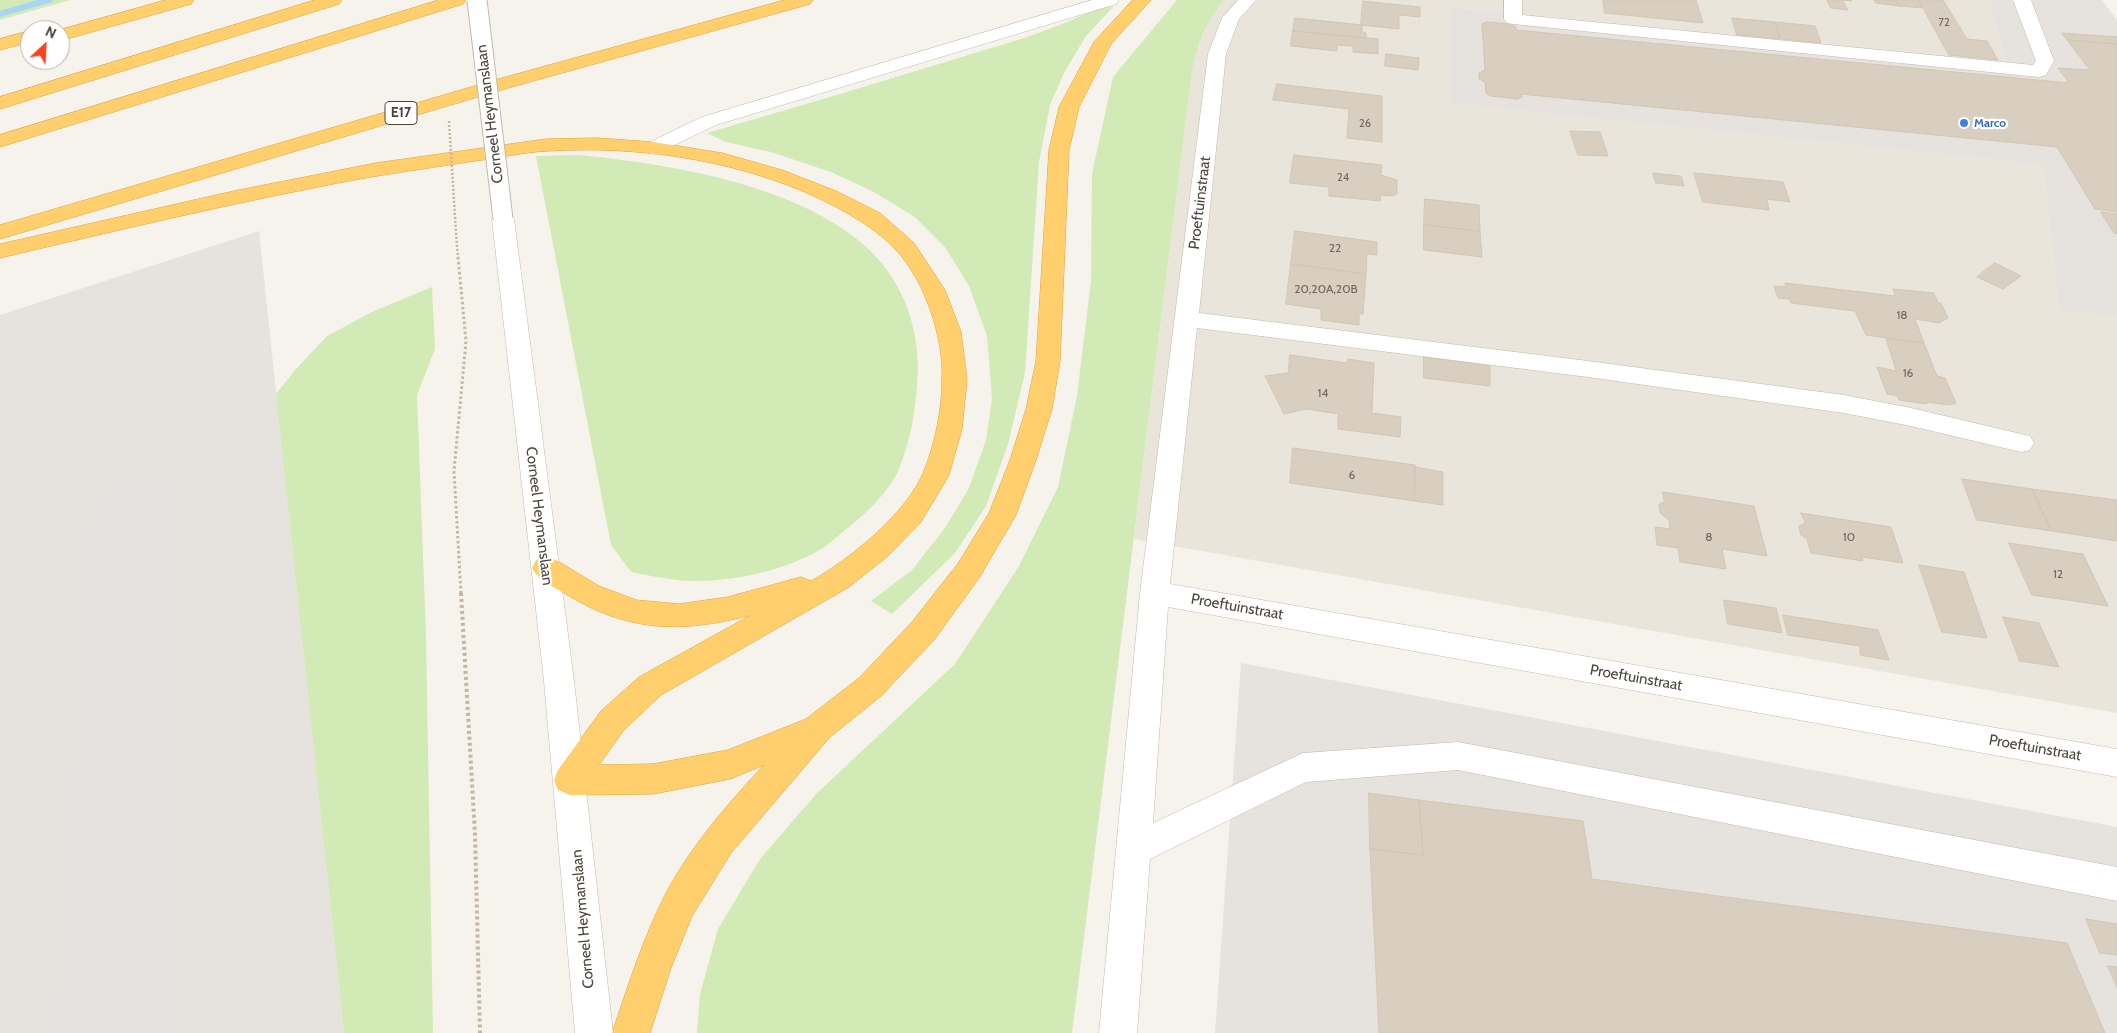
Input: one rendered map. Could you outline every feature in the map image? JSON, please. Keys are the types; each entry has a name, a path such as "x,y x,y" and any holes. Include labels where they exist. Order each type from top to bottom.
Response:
{"highway":[{"path":"70,24 148,0"},
{"path":"70,33 185,0"},
{"path":"0,103 333,0"},
{"path":"0,141 457,0"},
{"name":"E17","path":"0,232 302,141 635,45 804,0"},
{"path":"631,1033 653,968 679,905 719,842 772,779 820,727 870,687 923,631 968,570 1002,515 1023,460 1039,409 1048,361 1059,150 1069,106 1103,42 1142,0"},
{"path":"0,45 20,39"},
{"path":"0,54 20,48"},
{"path":"0,251 215,201 376,169 546,145 597,144 653,148 722,159 775,174 829,195 872,218 906,248 934,290 949,332 955,379 949,429 936,475 911,515 878,548 839,579 650,686 612,721 570,780"},
{"path":"546,568 589,594 634,612 680,616 728,609 839,579"},
{"path":"570,780 653,779 730,764 820,727"}],"street":[{"name":"Corneel Heymanslaan","path":"477,0 546,568 570,780 594,1033"},
{"path":"653,148 709,121 1110,0"},
{"name":"Proeftuinstraat","path":"1118,1033 1155,593 1217,54 1231,18 1247,0"},
{"path":"1513,0 1513,19 2039,71 2044,61 2022,0"},
{"path":"1186,319 1588,369 1844,404 1911,417 2021,444"},
{"name":"Proeftuinstraat","path":"1155,593 2117,763"},
{"path":"1132,850 1303,768 1458,756 2117,884"}],"path":[{"path":"456,233 466,341 454,470 474,834 480,1033"}],"shaded area":[{"path":"1224,0 1989,0 2006,61 1451,7 1451,104 2043,165 2059,311 2117,317 2117,713 1134,539 1192,72 1196,52 1211,15"},
{"path":"1989,0 2102,0 2117,20 2117,317 2059,311 2043,165 1451,104 1450,7 2006,61"},
{"path":"259,231 344,1033 0,1033 0,315"},
{"path":"177,470 175,1033 52,1033 89,495"},
{"path":"1241,663 2117,827 2117,1033 1215,1033"}],"green space":[{"path":"0,0 70,0 0,20"},
{"path":"1177,0 1224,0 1212,16 1203,33 1192,72 1072,1033 697,1033 700,994 718,929 760,859 817,793 955,664 1019,566 1058,487 1077,396 1091,281 1092,174 1113,77"},
{"path":"1102,5 1113,7 1086,36 1065,71 1050,105 1039,162 1025,373 1008,444 986,506 955,553 892,614 871,601 912,570 945,528 969,488 986,440 992,399 987,336 969,286 945,247 915,217 872,191 831,172 771,152 726,142 707,133 1029,36 1066,22"},
{"path":"579,155 691,171 768,192 804,207 837,225 865,246 891,275 908,310 917,347 916,396 909,438 899,469 884,493 863,515 826,546 793,563 774,569 734,578 695,581 631,572 611,545 536,156"},
{"path":"432,287 435,349 417,395 426,636 433,1033 344,1033 276,394 327,336 372,312"}],"building":[{"path":"1603,0 1696,0 1703,23 1605,13"},
{"path":"1827,0 1842,0 1848,10 1831,8"},
{"path":"1874,0 1896,0 1899,6 1876,3"},
{"path":"1896,0 1919,0 1923,8 1899,6"},
{"path":"1919,0 1943,0 1967,39 1987,41 1998,60 1949,55"},
{"path":"1363,1 1420,7 1420,17 1399,15 1399,29 1361,25"},
{"path":"1295,18 1362,25 1362,32 1366,33 1366,38 1293,31"},
{"path":"1732,18 1775,22 1781,39 1737,35"},
{"name":"Marco","path":"1487,22 1509,24 1516,27 1516,30 2069,83 2058,68 2090,70 2067,40 2117,44 2117,212 2095,209 2057,147 1521,94 1522,97 1517,99 1491,96 1486,93 1485,82 1479,79 1479,73 1485,70 1482,24"},
{"path":"1775,22 1815,26 1821,43 1781,39"},
{"path":"1293,31 1378,39 1378,54 1353,52 1353,46 1337,45 1337,51 1291,46"},
{"path":"2062,33 2117,37 2117,44 2067,40"},
{"path":"1386,54 1419,58 1418,70 1385,66"},
{"path":"1277,84 1382,96 1382,142 1347,138 1349,109 1273,100"},
{"path":"1570,131 1600,132 1608,156 1578,155"},
{"path":"1294,155 1382,165 1381,175 1397,180 1397,194 1392,196 1381,195 1380,201 1329,196 1329,187 1290,183"},
{"path":"1653,173 1681,176 1684,186 1656,183"},
{"path":"1694,173 1783,182 1790,202 1767,199 1769,210 1703,202"},
{"path":"1425,199 1479,205 1480,231 1424,225"},
{"path":"2101,212 2117,214 2117,234 2114,233"},
{"path":"1424,225 1480,231 1482,257 1424,250"},
{"path":"1295,231 1377,242 1377,255 1367,254 1366,274 1291,264"},
{"path":"1995,263 2021,276 2003,289 1977,277"},
{"path":"1291,264 1366,274 1363,314 1359,314 1359,325 1321,320 1321,309 1286,304"},
{"path":"1785,283 1895,296 1893,289 1934,293 1948,318 1939,323 1915,319 1924,343 1866,335 1855,311 1791,303 1789,299 1778,298 1774,286 1786,287"},
{"path":"1886,338 1924,343 1937,376 1945,378 1956,403 1949,405 1927,402 1927,404 1899,400 1898,396 1887,394 1877,367 1896,371"},
{"path":"1290,355 1347,363 1348,359 1374,363 1372,413 1401,417 1400,437 1338,429 1338,414 1306,409 1284,414 1265,376 1288,373"},
{"path":"1424,357 1490,366 1490,386 1424,378"},
{"path":"1293,448 1415,465 1415,501 1290,483"},
{"path":"1415,467 1443,472 1443,505 1414,501"},
{"path":"1962,479 2032,489 2052,531 1977,520"},
{"path":"2032,489 2117,500 2117,541 2052,531"},
{"path":"1663,492 1754,506 1767,556 1722,549 1726,569 1680,562 1678,548 1657,545 1655,527 1670,529 1669,520 1660,513 1659,504 1664,502"},
{"path":"1801,513 1891,527 1903,563 1862,557 1863,561 1811,553 1807,539 1801,535 1799,526 1805,523"},
{"path":"2009,543 2083,554 2108,606 2032,595"},
{"path":"1919,565 1964,572 1987,638 1942,632"},
{"path":"1724,600 1776,608 1782,633 1728,624"},
{"path":"1783,615 1878,630 1889,660 1860,655 1860,646 1788,635"},
{"path":"2003,617 2039,623 2059,667 2020,661"},
{"path":"1369,793 1419,800 1423,855 1370,849"},
{"path":"1419,800 1583,821 1592,879 2067,943 2105,1033 1379,1033 1370,849 1423,855"},
{"path":"2086,919 2117,924 2117,955 2100,953"},
{"path":"2108,966 2117,967 2117,987"}],"waterway":[{"path":"0,14 48,0"}],"place":[{"name":"Marco","path":"1964,123"}]}
